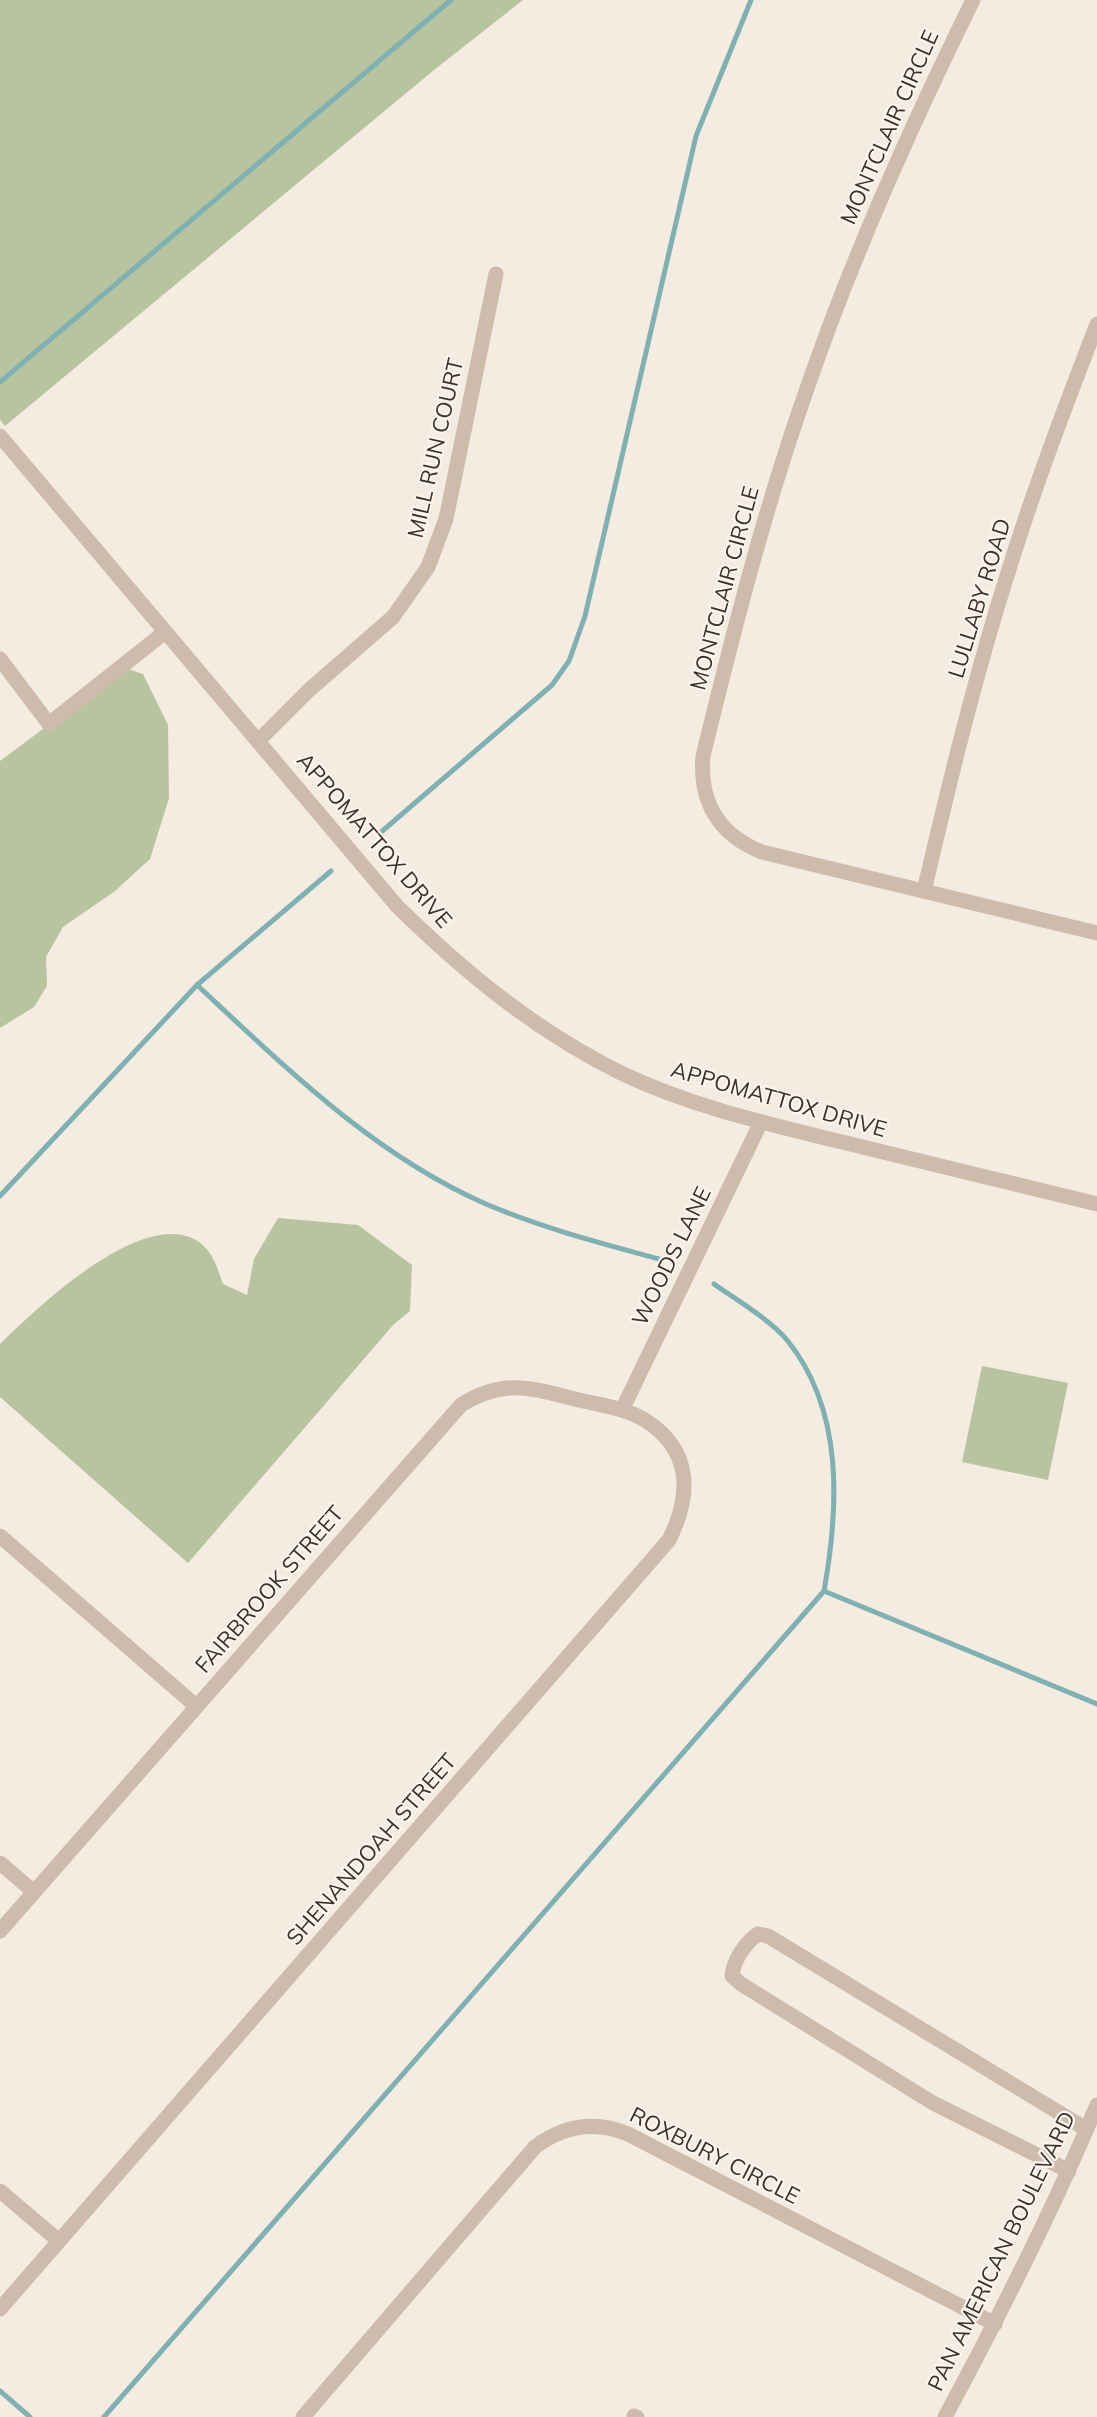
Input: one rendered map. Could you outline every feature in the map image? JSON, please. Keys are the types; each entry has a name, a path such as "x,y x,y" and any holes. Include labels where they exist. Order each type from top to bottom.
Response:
{"street":[{"name":"MONTCLAIR CIRCLE","path":"973,0 919,109 866,232 809,380 738,612 703,756 701,775 704,793 714,816 728,833 746,846 1097,933"},
{"name":"MILL RUN COURT","path":"258,741 308,691 393,617 428,567 446,519 496,274"},
{"name":"LULLABY ROAD","path":"924,891 983,656 1011,561 1050,443 1097,324"},
{"name":"APPOMATTOX DRIVE","path":"0,436 397,906 443,952 491,991 554,1035 622,1073 705,1106 761,1122 1097,1204"},
{"path":"0,659 50,724 165,632"},
{"name":"WOODS LANE","path":"622,1410 761,1122"},
{"name":"FAIRBROOK STREET","path":"0,1931 461,1405 487,1390 516,1387 622,1410"},
{"name":"SHENANDOAH STREET","path":"0,2309 669,1540 684,1503 682,1466 676,1452 661,1432 644,1420 622,1410"},
{"path":"0,1536 196,1706"},
{"path":"0,1863 33,1892"},
{"path":"1069,2171 933,2103 741,1984 732,1976 733,1966 750,1939 758,1934 768,1936 1086,2129"},
{"name":"PAN AMERICAN BOULEVARD","path":"945,2417 995,2324 1069,2171 1097,2105"},
{"name":"ROXBURY CIRCLE","path":"303,2417 535,2147 555,2134 579,2126 598,2125 628,2134 995,2324"},
{"path":"0,2191 59,2241"}],"green space":[{"path":"0,0 523,0 434,70 5,426 0,420"},
{"path":"125,668 143,674 168,725 169,798 150,859 115,891 63,927 46,957 47,986 34,1007 0,1028 0,761"},
{"path":"278,1218 358,1225 412,1265 410,1311 394,1324 188,1563 0,1397 0,1344 38,1308 90,1268 118,1250 145,1239 171,1234 194,1239 210,1253 223,1284 247,1295 254,1259"},
{"path":"982,1366 1068,1383 1048,1480 962,1462"}],"waterway":[{"path":"0,382 451,0"},
{"path":"380,833 552,685 569,661 585,616 696,136 751,0"},
{"path":"0,1196 197,985 331,871"},
{"path":"197,985 332,1107 406,1161 486,1204 571,1234 659,1259"},
{"path":"104,2417 824,1591 833,1526 834,1493 828,1428 819,1397 806,1367 787,1340 763,1318 714,1284"},
{"path":"824,1591 1097,1704"},
{"path":"0,2391 30,2417"}]}
